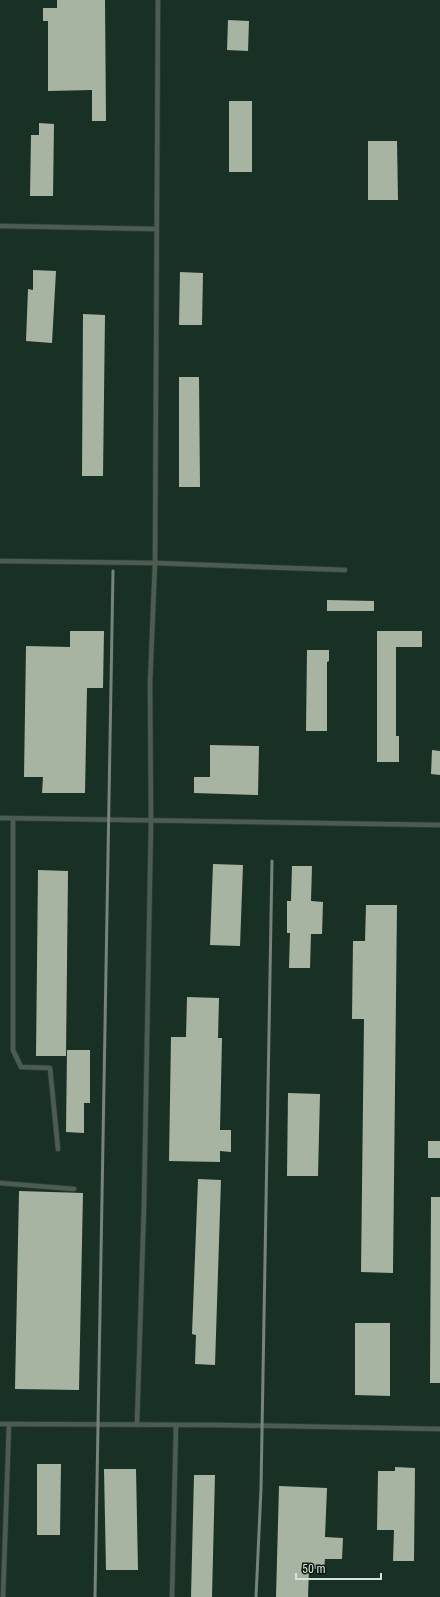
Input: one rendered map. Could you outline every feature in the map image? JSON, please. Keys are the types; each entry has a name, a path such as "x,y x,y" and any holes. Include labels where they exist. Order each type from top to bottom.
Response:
{"lane":[{"path":"137,1425 144,1205 151,821 150,684 155,564 158,0"},
{"path":"0,226 156,229"},
{"path":"0,561 345,570"},
{"path":"0,818 440,825"},
{"path":"13,818 13,1050 21,1067 50,1068 58,1149"},
{"path":"0,1183 74,1188"},
{"path":"0,1424 440,1429"},
{"path":"3,1597 10,1424"},
{"path":"172,1597 176,1425"}],"shaded area":[{"path":"0,0 440,0 440,1597 0,1597"}],"building":[{"path":"57,0 105,0 106,121 92,121 92,90 48,91 48,21 43,21 43,8 57,8"},
{"path":"228,20 249,21 248,51 227,50"},
{"path":"229,101 252,101 252,172 229,172"},
{"path":"39,123 54,124 53,196 30,196 31,135 39,135"},
{"path":"368,141 397,141 398,200 368,200"},
{"path":"33,270 56,271 52,343 26,341 28,289 33,290"},
{"path":"180,272 203,273 202,325 179,325"},
{"path":"83,314 105,315 103,476 82,476"},
{"path":"179,377 199,377 200,487 179,487"},
{"path":"327,600 374,601 374,611 327,611"},
{"path":"70,631 104,631 103,688 87,688 85,793 42,793 43,777 24,777 26,646 70,647"},
{"path":"377,631 422,631 422,647 396,647 396,736 399,736 399,762 377,762"},
{"path":"307,650 329,650 329,661 327,662 327,731 306,731"},
{"path":"210,745 259,746 258,795 194,793 194,777 210,777"},
{"path":"432,750 440,751 440,775 431,774"},
{"path":"213,864 243,865 240,946 210,945"},
{"path":"292,866 312,866 311,901 323,902 322,934 311,934 310,968 289,968 290,933 287,933 287,901 291,901"},
{"path":"38,870 68,871 66,1056 36,1056"},
{"path":"366,905 397,905 393,1273 361,1272 364,1019 352,1019 353,941 365,941"},
{"path":"187,997 219,998 218,1038 222,1038 220,1130 231,1130 231,1152 220,1151 220,1162 169,1161 171,1037 186,1037"},
{"path":"67,1050 90,1050 90,1103 84,1103 84,1133 66,1132"},
{"path":"288,1093 320,1094 318,1176 287,1176"},
{"path":"428,1141 440,1141 440,1158 428,1158"},
{"path":"198,1179 221,1180 215,1365 195,1364 196,1335 192,1334"},
{"path":"19,1191 83,1193 79,1390 15,1389"},
{"path":"431,1197 440,1197 440,1383 430,1383"},
{"path":"355,1323 390,1323 390,1396 355,1395"},
{"path":"37,1464 61,1464 60,1535 37,1535"},
{"path":"395,1467 415,1468 414,1561 393,1561 394,1530 377,1530 378,1471 395,1471"},
{"path":"104,1469 136,1469 138,1570 106,1570"},
{"path":"194,1475 215,1475 212,1597 191,1597"},
{"path":"279,1486 327,1488 325,1537 343,1538 342,1559 325,1559 324,1569 309,1569 308,1597 276,1597"}],"railway":[{"path":"95,1597 113,571"},
{"path":"256,1597 261,1489 272,861"}]}
